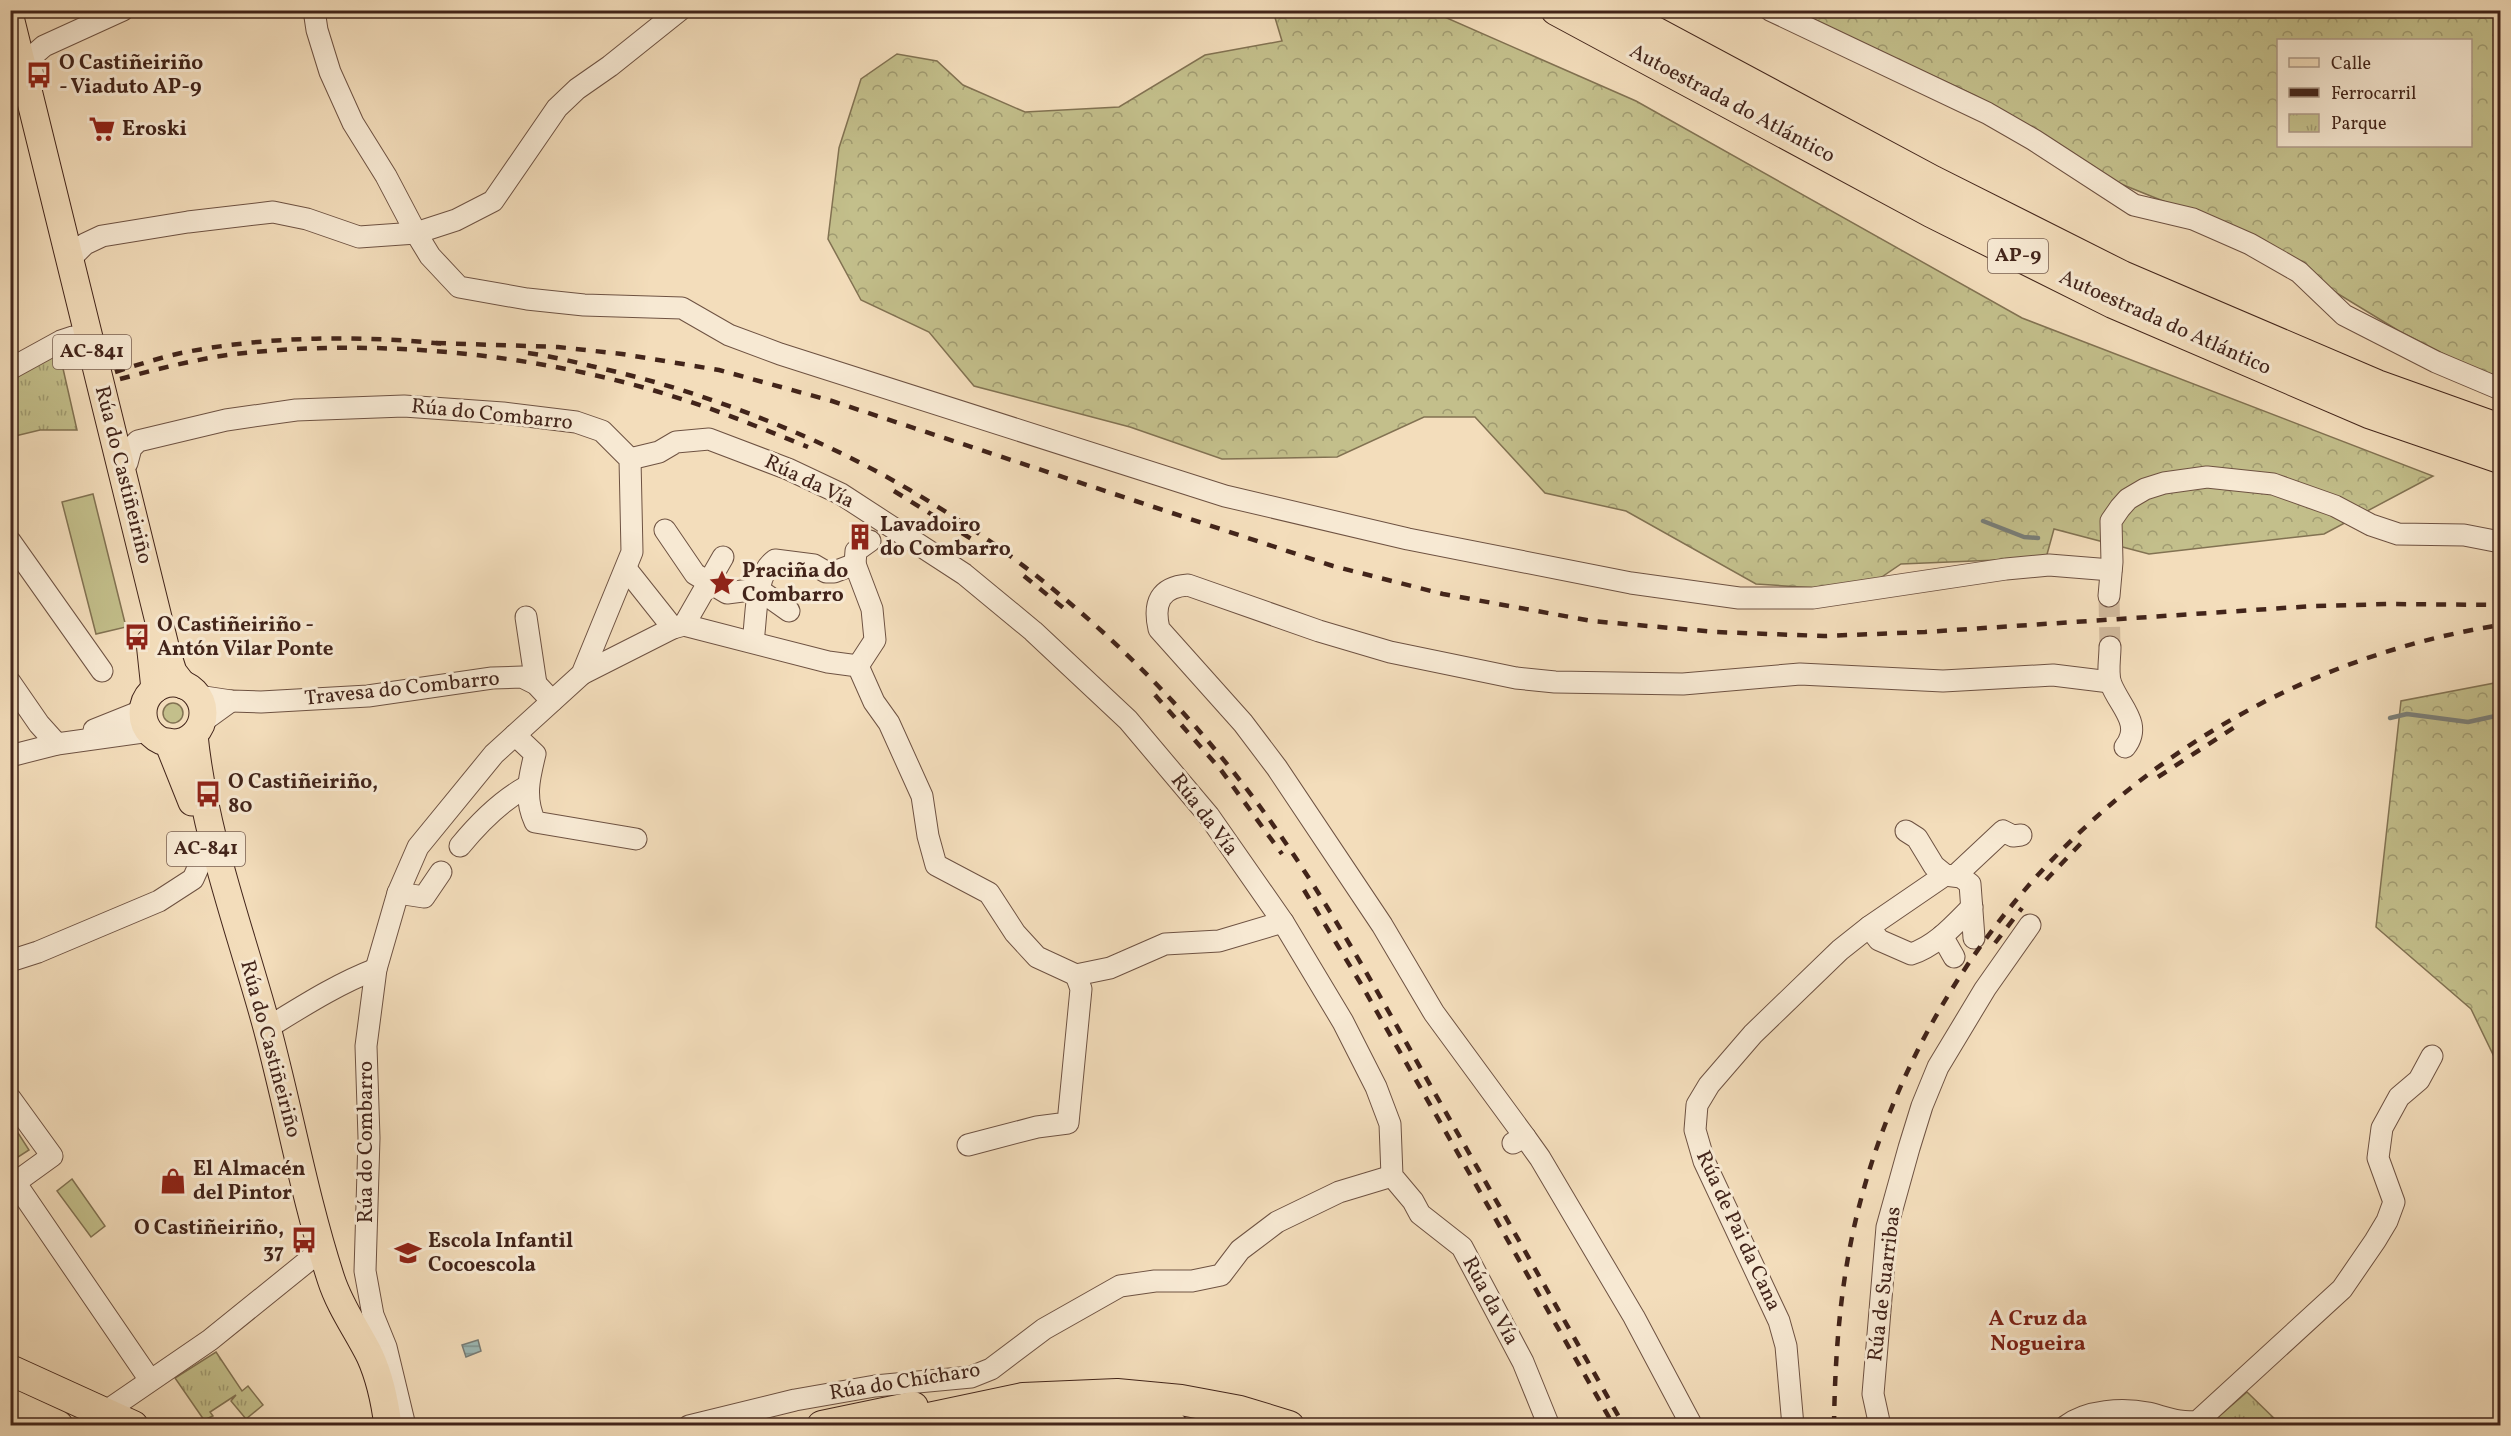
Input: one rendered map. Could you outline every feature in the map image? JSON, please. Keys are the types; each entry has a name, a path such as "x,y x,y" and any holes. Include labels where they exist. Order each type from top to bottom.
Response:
{"highway":[{"name":"Autoestrada do Atlántico","path":"1556,10 1931,212 2113,303 2369,413 2500,458"},
{"name":"Autoestrada do Atlántico","path":"1614,10 1933,180 2122,276 2377,385 2500,429"},
{"path":"10,1370 99,1419"},
{"path":"10,1388 99,1419 133,1425"},
{"path":"822,1425 899,1409 1023,1398 1117,1395 1181,1401 1240,1411 1289,1425"},
{"path":"891,1425 1023,1398"},
{"path":"10,1404 58,1425"},
{"path":"1006,1425 1118,1420 1172,1425"},
{"path":"10,1421 19,1425"}],"main road":[{"name":"Rúa do Castiñeiriño","path":"14,22 34,118 168,660 194,709 199,776 212,833 268,1018 332,1280 339,1299 371,1358 385,1400 388,1425"},
{"name":"Rúa do Castiñeiriño","path":"20,63 73,337 139,585 153,663 154,718 188,790 314,1256 327,1298 371,1390 377,1425"},
{"path":"164,684 194,709 177,742 154,718 164,684"},
{"path":"234,959 242,969 268,1018 263,1045 263,1061"}],"street":[{"path":"20,63 44,46 123,10"},
{"path":"314,10 317,30 330,72 353,123 386,176 430,256 459,287 527,299 584,305 682,308 729,335 780,354 1225,496 1420,542 1631,583 1739,598 1813,598 2006,569 2049,565 2112,566"},
{"path":"75,254 85,244 102,236 188,222 273,212 307,219 359,237 416,233 456,220 493,201 557,108 577,89 610,66 680,10"},
{"path":"1770,10 1987,113 2034,140 2134,206 2193,219 2250,244 2299,273 2344,315 2436,362 2500,389"},
{"path":"14,22 29,39 39,43 51,43"},
{"path":"14,22 20,63 39,106 34,118"},
{"path":"69,232 102,236"},
{"path":"10,369 61,341 73,337"},
{"name":"Rúa do Combarro","path":"138,441 226,420 296,410 404,406 503,413 576,422 602,431 630,459 632,552 627,570 582,674 494,754 418,847 398,893 376,969 366,1046 369,1138 365,1271 373,1316 386,1347 405,1425"},
{"path":"115,423 127,436 138,441 130,448 127,463"},
{"name":"Rúa da Vía","path":"630,459 659,452 676,442 709,439 788,469 841,494 964,574 1033,631 1128,720 1209,816 1283,922 1343,1022 1376,1087 1390,1124 1392,1176 1419,1197 1420,1214 1462,1247 1522,1362 1549,1425"},
{"path":"2109,596 2112,566 2111,521 2128,499 2145,489 2164,483 2207,477 2273,484 2335,506 2371,525 2398,534 2464,535 2500,542"},
{"path":"665,530 695,574 727,593 758,589 789,611"},
{"path":"10,541 102,670"},
{"path":"858,666 875,640 872,609 855,564 856,551 870,541"},
{"path":"582,674 678,627 710,581 723,557"},
{"path":"753,641 758,589 765,567 775,560 814,565 826,572 834,572 855,564"},
{"path":"627,570 678,627 753,641 828,662 858,666"},
{"path":"1692,1425 1634,1317 1540,1158 1518,1140 1434,1013 1382,925 1277,768 1243,723 1160,628 1156,615 1162,594 1168,589 1188,585 1319,631 1390,652 1516,678 1555,682 1683,684 1800,674 1943,681 2053,675 2110,682"},
{"path":"526,616 536,684 552,701"},
{"path":"2110,647 2110,682 2132,723 2132,737 2125,747"},
{"path":"858,666 874,702 889,723 922,796 928,836 936,865 989,893 1016,933 1037,957 1076,975 1110,968 1165,944 1220,941 1283,922"},
{"name":"Travesa do Combarro","path":"194,709 231,701 368,696 492,678 522,677 536,684"},
{"path":"10,682 39,724 57,744"},
{"path":"10,756 154,718"},
{"path":"515,735 535,754 526,787 530,811 535,822 636,839"},
{"path":"460,846 507,800 526,787"},
{"path":"1906,831 1917,838 1935,866 1950,875 1966,879 1970,884 1974,938"},
{"name":"Rúa de Pai da Cana","path":"1793,1425 1786,1346 1779,1321 1704,1161 1695,1130 1695,1114 1709,1085 1753,1034 1840,950 1869,927 1950,875 2003,831 2013,836 2021,835"},
{"path":"10,961 38,952 159,901 193,879 206,850"},
{"path":"398,893 424,897 441,872"},
{"path":"193,879 208,881 218,897"},
{"path":"1869,927 1879,940 1911,954 1923,950 1942,936 1972,907"},
{"name":"Rúa de Suarribas","path":"1880,1425 1873,1394 1887,1227 1909,1148 1922,1106 1938,1067 1985,989 2030,925"},
{"path":"1942,936 1954,957"},
{"path":"268,1018 351,978 376,969"},
{"path":"968,1145 1036,1127 1068,1123 1081,989 1076,975"},
{"path":"2066,1425 2076,1419 2118,1410 2146,1413 2187,1423 2198,1421 2342,1289 2387,1221 2394,1202 2378,1158 2382,1128 2399,1096 2419,1080 2432,1056"},
{"path":"10,1098 52,1156 13,1178 150,1380"},
{"name":"Rúa do Chícharo","path":"689,1425 795,1400 875,1386 971,1377 991,1369 1044,1329 1120,1286 1155,1281 1191,1281 1221,1275 1240,1250 1277,1222 1339,1192 1392,1176"},
{"path":"99,1419 150,1380 210,1340 314,1256"}],"green space":[{"path":"1273,11 1431,11 1636,101 2022,318 2433,476 2324,534 2149,554 2054,529 2046,558 1901,564 1861,591 1756,584 1626,511 1545,493 1475,417 1424,417 1337,457 1222,459 1130,427 974,386 929,332 861,300 828,239 839,148 861,79 897,54 937,61 963,85 1025,112 1119,107 1205,55 1282,41"},
{"path":"1794,11 2500,11 2500,376 2477,371 2399,331 2230,228 2116,182 1976,96"},
{"path":"59,351 77,430 40,430 11,437 11,376"},
{"path":"93,494 126,627 96,634 62,502"},
{"path":"2500,682 2500,1069 2471,1009 2376,927 2401,701"},
{"path":"173,703 180,706 183,713 180,720 173,723 166,720 163,713 166,706"},
{"path":"11,1122 29,1150 15,1159 11,1153"},
{"path":"72,1179 105,1226 91,1237 57,1191"},
{"path":"216,1352 242,1391 248,1386 263,1405 246,1419 231,1401 236,1395 210,1412 213,1416 204,1420 175,1378"},
{"path":"2247,1392 2281,1425 2209,1425"}],"water":[{"path":"478,1340 481,1351 466,1357 462,1345"}],"waterway":[{"path":"1983,521 2024,537 2038,538"},
{"path":"2390,718 2407,714 2468,722 2500,715"}],"tunnel":[{"path":"2109,596 2110,647"}],"railway":[{"path":"115,372 181,353 279,340 346,338 445,344"},
{"path":"436,343 558,347 622,354 719,370 832,401 1333,566 1443,594 1592,621 1716,632 1824,636 1925,632 2314,606 2500,605"},
{"path":"120,379 206,359 289,349 400,349 456,353 566,369 620,381 706,407 808,447"},
{"path":"528,353 617,372 692,394 790,430 860,462 926,500 990,542 1051,588 1109,637 1163,691 1214,748 1261,808 1308,876 1372,982 1624,1426"},
{"path":"894,491 973,540"},
{"path":"1024,576 1066,610"},
{"path":"1834,1426 1840,1311 1848,1255 1861,1199 1899,1090 1952,989 2018,898 2096,818 2184,749 2282,693 2388,651 2500,625"},
{"path":"1155,695 1221,770 1282,854"},
{"path":"2158,777 2238,725"},
{"path":"2046,880 2087,837"},
{"path":"1304,890 1361,984 1614,1426"},
{"path":"1995,943 2022,908"}],"place":[{"name":"O Castiñeiriño - Viaduto AP-9","path":"39,75"},
{"name":"Eroski","path":"102,129"},
{"name":"Lavadoiro do Combarro","path":"860,537"},
{"name":"Praciña do Combarro","path":"722,583"},
{"name":"O Castiñeiriño - Antón Vilar Ponte","path":"137,637"},
{"name":"O Castiñeiriño, 80","path":"208,794"},
{"name":"El Almacén del Pintor","path":"173,1181"},
{"name":"O Castiñeiriño, 37","path":"304,1240"},
{"name":"Escola Infantil Cocoescola","path":"408,1253"}],"district":[{"name":"A Cruz da Nogueira","path":"2038,1332"}]}
